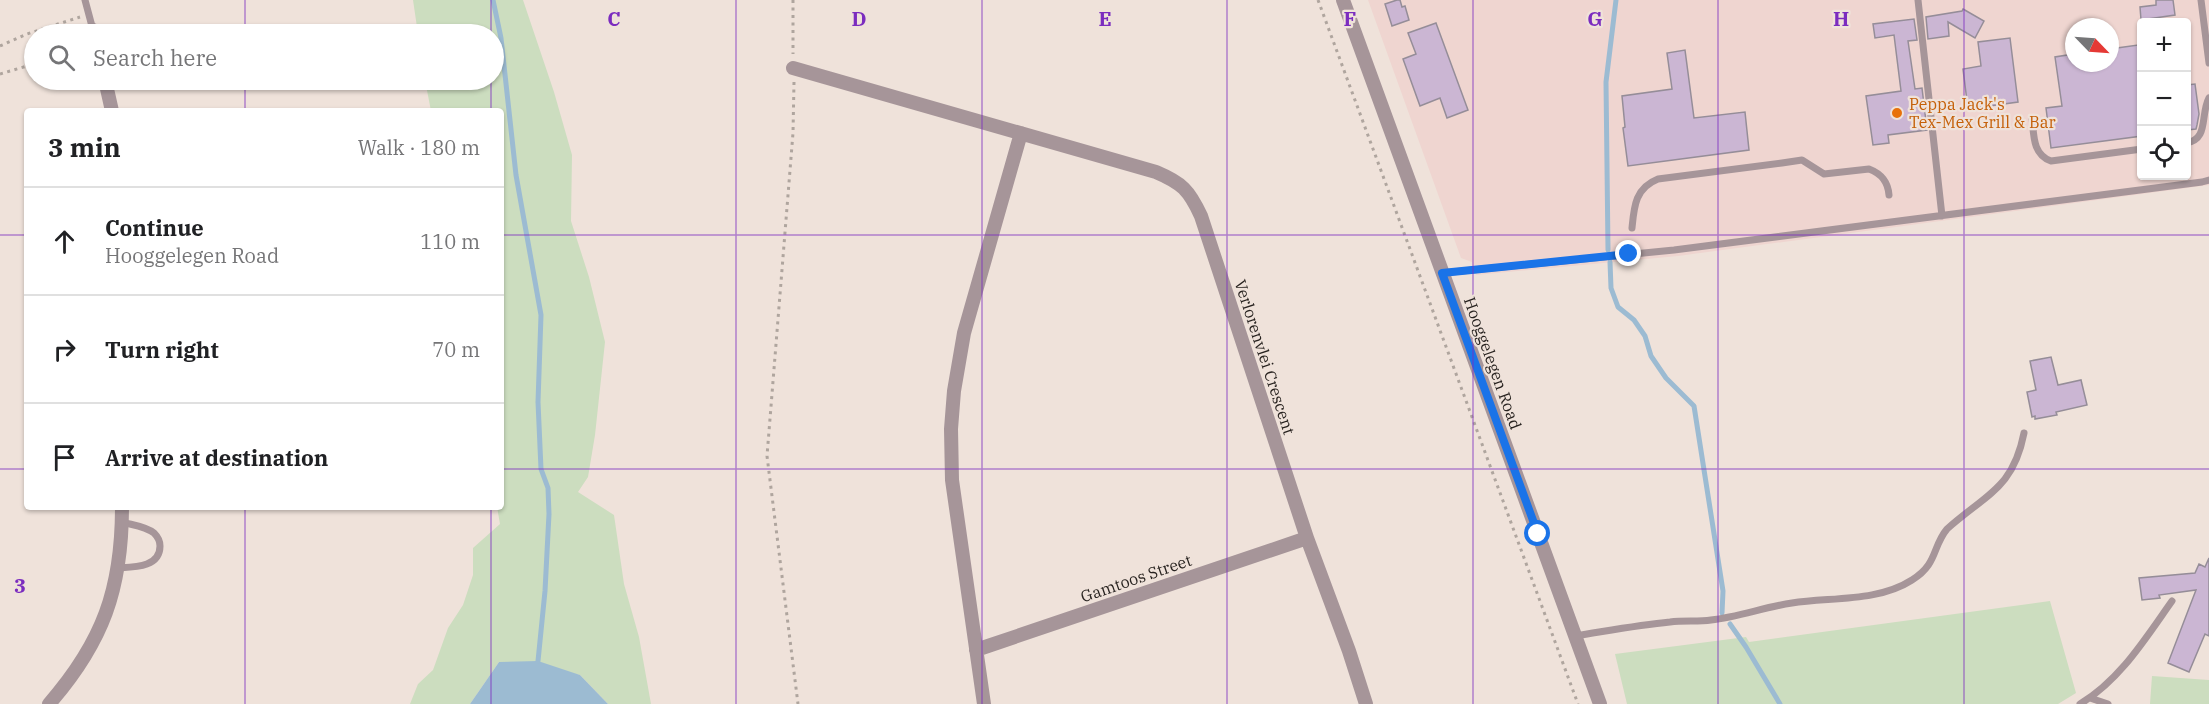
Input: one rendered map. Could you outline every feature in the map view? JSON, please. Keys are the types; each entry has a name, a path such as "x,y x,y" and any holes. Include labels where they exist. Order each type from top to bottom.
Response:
{"street":[{"name":"Hooggelegen Road","path":"1343,0 1600,704"},
{"name":"Verlorenvlei Crescent","path":"793,68 1156,172 1175,180 1193,197 1202,216 1306,537 1349,651 1366,704"},
{"path":"107,90 111,108"},
{"path":"984,704 952,480 951,429 954,391 964,333 1020,133"},
{"path":"49,704 85,658 98,634 115,585 122,510"},
{"name":"Gamtoos Street","path":"976,650 1306,537"}],"lane":[{"path":"85,0 91,24"},
{"path":"1918,0 1942,216"},
{"path":"2201,0 2209,63"},
{"path":"2191,143 2197,141 2205,132 2207,123 2205,106 2209,98"},
{"path":"2032,118 2037,149 2040,155 2051,160 2137,150"},
{"path":"1632,228 1637,196 1658,179 1770,164 1802,160 1824,174 1869,169 1886,181 1889,195"},
{"path":"1442,273 1674,250 2209,180"},
{"path":"1575,636 1637,625 1711,620 1791,603 1873,594 1902,585 1912,580 1930,564 1947,529 1989,497 2009,475 2020,450 2024,433"},
{"path":"117,568 144,566 152,562 160,547 159,539 153,532 122,522"},
{"path":"2080,704 2112,680 2172,601"},
{"path":"2090,698 2108,704"}],"path":[{"path":"793,0 793,133 767,456 798,704"},
{"path":"1318,0 1578,704"},
{"path":"58,24 89,14"},
{"path":"0,46 24,35"},
{"path":"0,74 24,67"}],"shaded area":[{"path":"1368,0 2209,0 2209,185 1678,256 1476,275 1472,262 1461,258"}],"green space":[{"path":"413,0 523,0 554,92 572,155 571,221 589,277 605,342 588,477 578,492 614,515 624,584 639,637 651,704 608,704 580,675 499,662 470,704 410,704 418,684 433,670 448,628 463,605 473,575 473,548 500,524 498,510 504,510 504,108 430,108 427,90 504,90 504,24 417,24"},
{"path":"2050,601 2076,693 2058,704 1627,704 1615,654 1746,637 1749,642"},
{"path":"2152,676 2209,680 2209,704 2150,704"}],"water":[{"path":"538,661 580,675 608,704 470,704 499,662"}],"building":[{"path":"1400,0 1402,7 1405,6 1409,20 1392,26 1385,4"},
{"path":"2156,0 2173,0 2175,15 2141,18 2140,7 2156,5"},
{"path":"1963,9 1984,21 1975,38 1948,22 1949,36 1928,39 1926,17"},
{"name":"Peppa Jack's Tex-Mex Grill & Bar","path":"1914,19 1917,40 1908,41 1915,89 1922,88 1927,130 1888,135 1889,143 1873,145 1866,96 1901,91 1894,35 1875,38 1873,24"},
{"path":"1436,23 1468,110 1447,118 1440,98 1420,106 1403,59 1416,54 1408,33"},
{"path":"2010,38 2018,102 1968,109 1963,69 1981,66 1978,42"},
{"path":"2137,45 2137,137 2051,148 2046,108 2062,106 2055,57 2065,55 2065,72 2119,72 2119,48"},
{"path":"1685,50 1694,118 1745,112 1749,150 1628,166 1622,96 1672,89 1667,53"},
{"path":"2191,84 2195,84 2199,114 2196,129 2191,130 2191,126"},
{"path":"2051,357 2058,385 2081,380 2087,405 2056,412 2057,415 2035,419 2035,416 2032,417 2027,392 2036,390 2030,361"},
{"path":"2209,558 2209,636 2205,634 2189,672 2168,663 2196,590 2159,595 2160,598 2142,600 2139,578 2195,573 2199,564 2205,567"}],"waterway":[{"path":"493,0 498,24"},
{"path":"1608,250 1606,82 1616,0"},
{"path":"504,65 516,175 541,315 538,402 541,469 548,488 549,514 538,661"},
{"path":"1610,262 1611,288 1618,307 1634,320 1645,336 1651,356 1666,378 1694,406 1723,591 1722,613"},
{"path":"1730,624 1780,704"}],"place":[{"name":"Peppa Jack's Tex-Mex Grill & Bar","path":"1897,113"}],"route":[{"path":"1538,534 1442,273 1629,254"}]}
